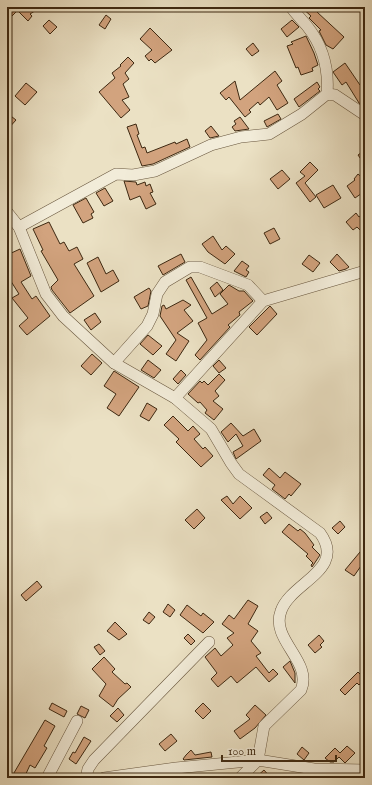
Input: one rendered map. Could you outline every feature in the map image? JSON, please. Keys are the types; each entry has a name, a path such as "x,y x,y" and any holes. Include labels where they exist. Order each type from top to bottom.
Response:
{"street":[{"path":"291,7 308,27 325,60 328,79 327,94"},
{"path":"19,227 116,174 133,175 155,171 211,145 241,137 269,134 302,114 327,94 335,95 365,114"},
{"path":"7,212 19,227 46,294 63,316 114,363 175,398 211,429 239,474 320,533 325,540 328,553 322,567 289,598 282,609 278,620 281,631 303,671 304,683 301,690 264,726 258,760 240,778"},
{"path":"114,363 147,326 153,314 157,294 165,282 190,268 200,267 248,285 263,301"},
{"path":"175,398 263,301 365,272"},
{"path":"86,778 88,769 94,760 209,642"},
{"path":"47,778 77,722"},
{"path":"104,778 176,768 258,760 314,769 365,770"}],"building":[{"path":"24,7 41,7 30,14 32,16 28,21 19,12"},
{"path":"301,7 321,7 317,12 344,37 333,49 326,45 319,31 321,30 309,18 311,16"},
{"path":"11,8 16,12 7,21 7,12"},
{"path":"106,15 111,19 105,29 99,25"},
{"path":"49,20 57,27 50,34 43,26"},
{"path":"292,20 299,27 287,37 281,29"},
{"path":"150,28 172,50 155,63 151,59 149,61 145,56 152,50 140,39"},
{"path":"306,36 318,65 312,68 313,71 301,75 298,67 296,68 287,46 293,44 291,42"},
{"path":"253,43 259,51 252,56 246,49"},
{"path":"128,57 134,63 125,73 129,79 123,84 129,97 122,100 130,110 121,118 99,92 115,78 112,73 121,66 120,65"},
{"path":"345,63 360,85 365,83 365,107 359,103 346,82 342,85 333,72"},
{"path":"275,71 282,81 277,85 288,103 277,110 269,97 260,105 258,102 249,110 251,112 245,117 229,97 226,100 220,93 235,81 240,100"},
{"path":"317,82 320,87 318,89 320,91 299,107 294,99"},
{"path":"26,83 37,92 25,105 15,96"},
{"path":"7,113 16,120 7,130"},
{"path":"278,114 281,119 267,127 264,121"},
{"path":"240,117 249,129 235,131 232,127 236,124 234,121"},
{"path":"136,124 139,134 137,135 142,148 145,147 147,153 187,139 190,147 153,164 142,166 127,127"},
{"path":"211,126 219,136 210,138 205,131"},
{"path":"365,150 365,165 358,155"},
{"path":"310,162 318,170 305,183 316,197 310,202 296,183 305,176 300,172"},
{"path":"282,170 290,179 278,189 270,179"},
{"path":"358,174 365,180 365,191 355,198 347,186 355,180 354,179"},
{"path":"124,181 136,182 137,185 145,182 146,186 150,184 153,192 150,193 156,204 146,209 140,196 130,200"},
{"path":"333,185 341,198 324,208 316,195"},
{"path":"105,188 113,201 104,206 96,193"},
{"path":"86,198 94,212 91,214 93,218 83,223 73,205"},
{"path":"356,213 359,217 365,213 365,235 357,227 353,230 346,222"},
{"path":"49,222 60,244 64,242 69,251 77,247 83,259 74,264 94,296 70,313 52,290 51,287 58,280 41,251 43,250 33,229"},
{"path":"274,228 280,239 270,244 264,233"},
{"path":"213,236 222,250 226,246 235,254 225,264 208,252 202,244"},
{"path":"20,249 31,276 21,282 32,299 36,296 50,316 27,335 19,326 28,318 12,298 19,294 7,275 7,255"},
{"path":"181,254 185,262 163,275 158,266"},
{"path":"337,254 349,267 339,271 330,262"},
{"path":"309,255 320,263 313,272 302,264"},
{"path":"98,257 106,274 113,270 119,281 101,292 87,263"},
{"path":"242,261 249,266 246,270 249,272 246,277 234,271"},
{"path":"191,277 212,314 228,304 220,294 229,285 239,291 244,291 253,301 239,312 240,315 228,325 230,327 200,360 195,355 207,340 198,323 207,318 186,280"},
{"path":"217,282 223,290 215,297 210,288"},
{"path":"149,288 151,291 148,306 141,309 134,297"},
{"path":"183,300 191,305 184,310 193,321 177,333 189,341 176,361 166,354 176,340 160,316 162,306 164,305 166,309"},
{"path":"270,306 277,314 257,335 249,327"},
{"path":"95,313 101,322 91,330 84,320"},
{"path":"148,335 162,346 153,355 140,344"},
{"path":"92,354 102,363 91,375 81,366"},
{"path":"148,360 161,370 154,378 141,370"},
{"path":"219,360 226,368 219,373 213,366"},
{"path":"181,370 186,375 178,384 173,379"},
{"path":"114,371 139,387 119,416 107,408 116,394 104,386"},
{"path":"219,374 225,380 215,391 219,396 213,401 223,409 214,420 205,413 207,410 200,402 198,403 188,394 200,381 202,383 204,381 208,385"},
{"path":"147,403 157,409 149,421 140,416"},
{"path":"173,416 188,431 193,426 200,434 194,439 203,449 205,447 213,456 201,467 176,442 179,439 164,425"},
{"path":"231,423 243,436 254,429 261,441 236,459 233,452 243,446 236,434 228,442 221,432"},
{"path":"269,468 280,478 285,472 301,484 291,496 289,494 285,499 272,489 275,485 263,475"},
{"path":"227,496 233,504 240,496 252,508 240,519 221,500"},
{"path":"197,509 205,518 194,529 185,520"},
{"path":"267,512 272,518 265,524 260,517"},
{"path":"340,521 345,527 338,534 332,528"},
{"path":"289,524 298,531 300,529 305,533 314,545 312,547 320,555 312,567 311,565 313,563 306,556 308,554 282,532"},
{"path":"365,546 365,570 361,566 354,576 345,570"},
{"path":"37,581 42,587 26,601 21,595"},
{"path":"248,600 258,606 248,624 258,631 251,641 261,653 256,656 269,673 273,669 278,674 269,682 256,667 237,683 231,676 218,687 211,679 217,673 205,657 215,648 221,656 233,645 227,638 234,633 222,624 229,615 234,619"},
{"path":"168,604 175,610 170,617 163,612"},
{"path":"187,605 201,616 203,613 214,622 203,633 180,615"},
{"path":"149,612 155,617 149,624 143,620"},
{"path":"115,622 127,634 119,640 107,631"},
{"path":"188,634 195,641 191,645 184,638"},
{"path":"319,635 324,641 320,645 322,647 315,653 308,645"},
{"path":"99,644 105,651 100,655 94,647"},
{"path":"104,657 115,669 112,672 125,684 127,683 131,687 118,699 113,707 99,696 106,684 92,669"},
{"path":"290,661 295,673 295,683 283,667"},
{"path":"358,672 365,679 359,685 357,683 345,695 340,690"},
{"path":"52,703 67,711 64,717 49,709"},
{"path":"203,703 211,711 203,719 195,711"},
{"path":"255,705 266,715 255,728 240,739 234,731 250,719 246,715"},
{"path":"81,706 89,710 85,718 77,714"},
{"path":"118,708 124,715 117,722 110,716"},
{"path":"45,720 55,726 44,746 47,748 35,768 30,765 24,778 11,778"},
{"path":"171,734 177,741 165,751 159,744"},
{"path":"84,737 91,741 76,764 69,759 73,752 75,753"},
{"path":"347,746 355,753 345,763 339,757 334,762 330,762 325,758 335,748 340,753"},
{"path":"302,747 309,753 304,760 297,754"},
{"path":"191,750 195,755 211,752 212,757 184,760 183,759"},
{"path":"264,770 271,778 255,778"}]}
